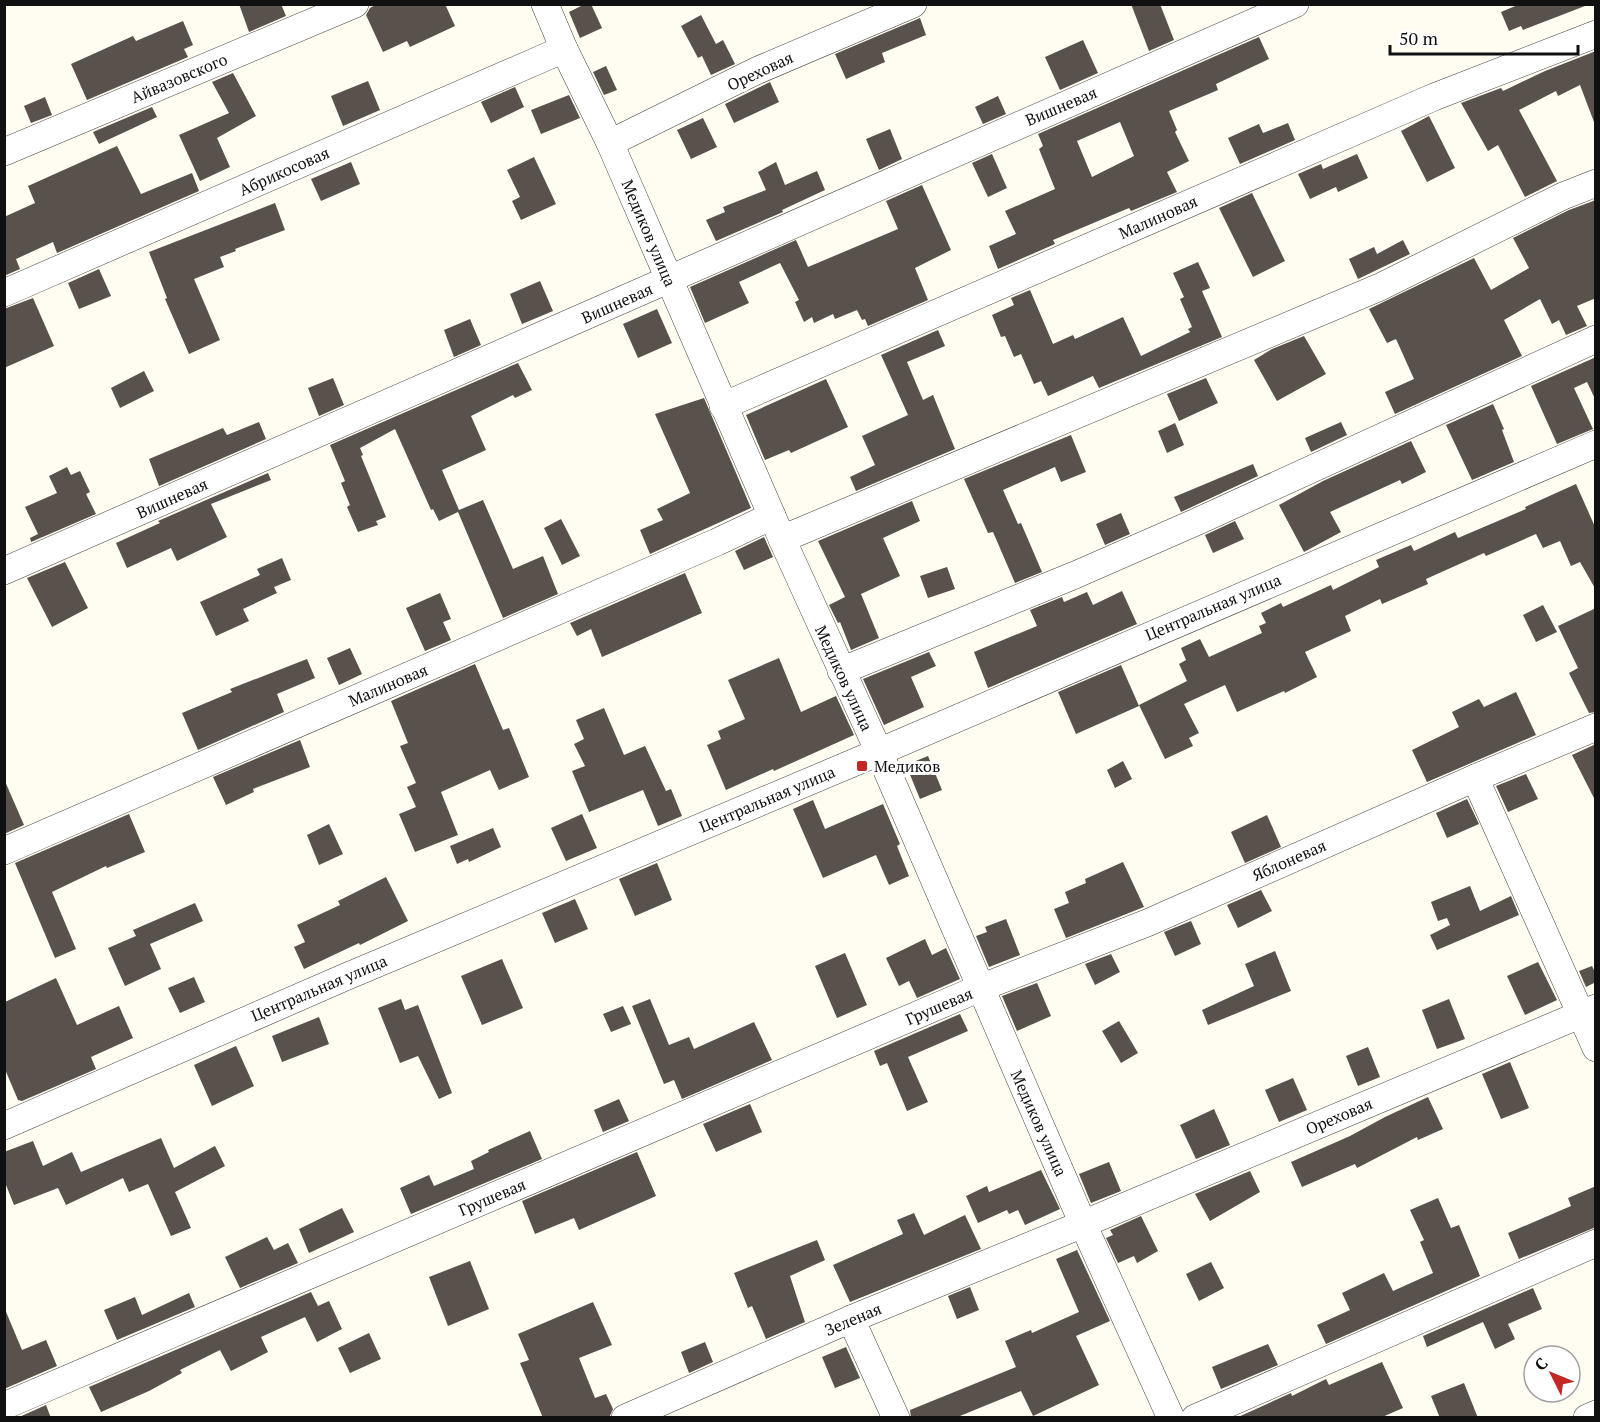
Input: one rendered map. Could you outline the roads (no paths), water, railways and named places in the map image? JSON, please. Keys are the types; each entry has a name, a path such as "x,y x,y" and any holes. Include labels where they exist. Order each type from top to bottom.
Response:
{"street":[{"name":"Айвазовского","path":"4,152 355,4"},
{"name":"Ореховая","path":"610,143 756,70 913,4"},
{"name":"Вишневая","path":"4,571 669,280 851,197 1295,4"},
{"name":"Медиков улица","path":"545,5 610,143 723,406 879,752 1083,1224 1171,1418"},
{"name":"Малиновая","path":"723,406 1424,101 1596,34"},
{"name":"Абрикосовая","path":"4,293 564,49"},
{"name":"Малиновая","path":"4,851 696,551 777,528 1380,288 1563,196 1596,183"},
{"path":"841,671 1075,575 1196,522 1596,339"},
{"name":"Центральная улица","path":"4,1126 343,978 879,752 1596,444"},
{"name":"Яблоневая","path":"980,988 1147,922 1596,727"},
{"path":"1475,778 1588,1011 1596,1048"},
{"name":"Грушевая","path":"4,1406 980,988"},
{"name":"Ореховая","path":"1083,1224 1588,1011"},
{"name":"Зеленая","path":"625,1418 667,1409 851,1319 1083,1224"},
{"path":"1195,1418 1596,1243"},
{"path":"851,1319 896,1418"},
{"path":"1587,1418 1596,1414"}],"place":[{"name":"Медиков","path":"862,766"}]}
